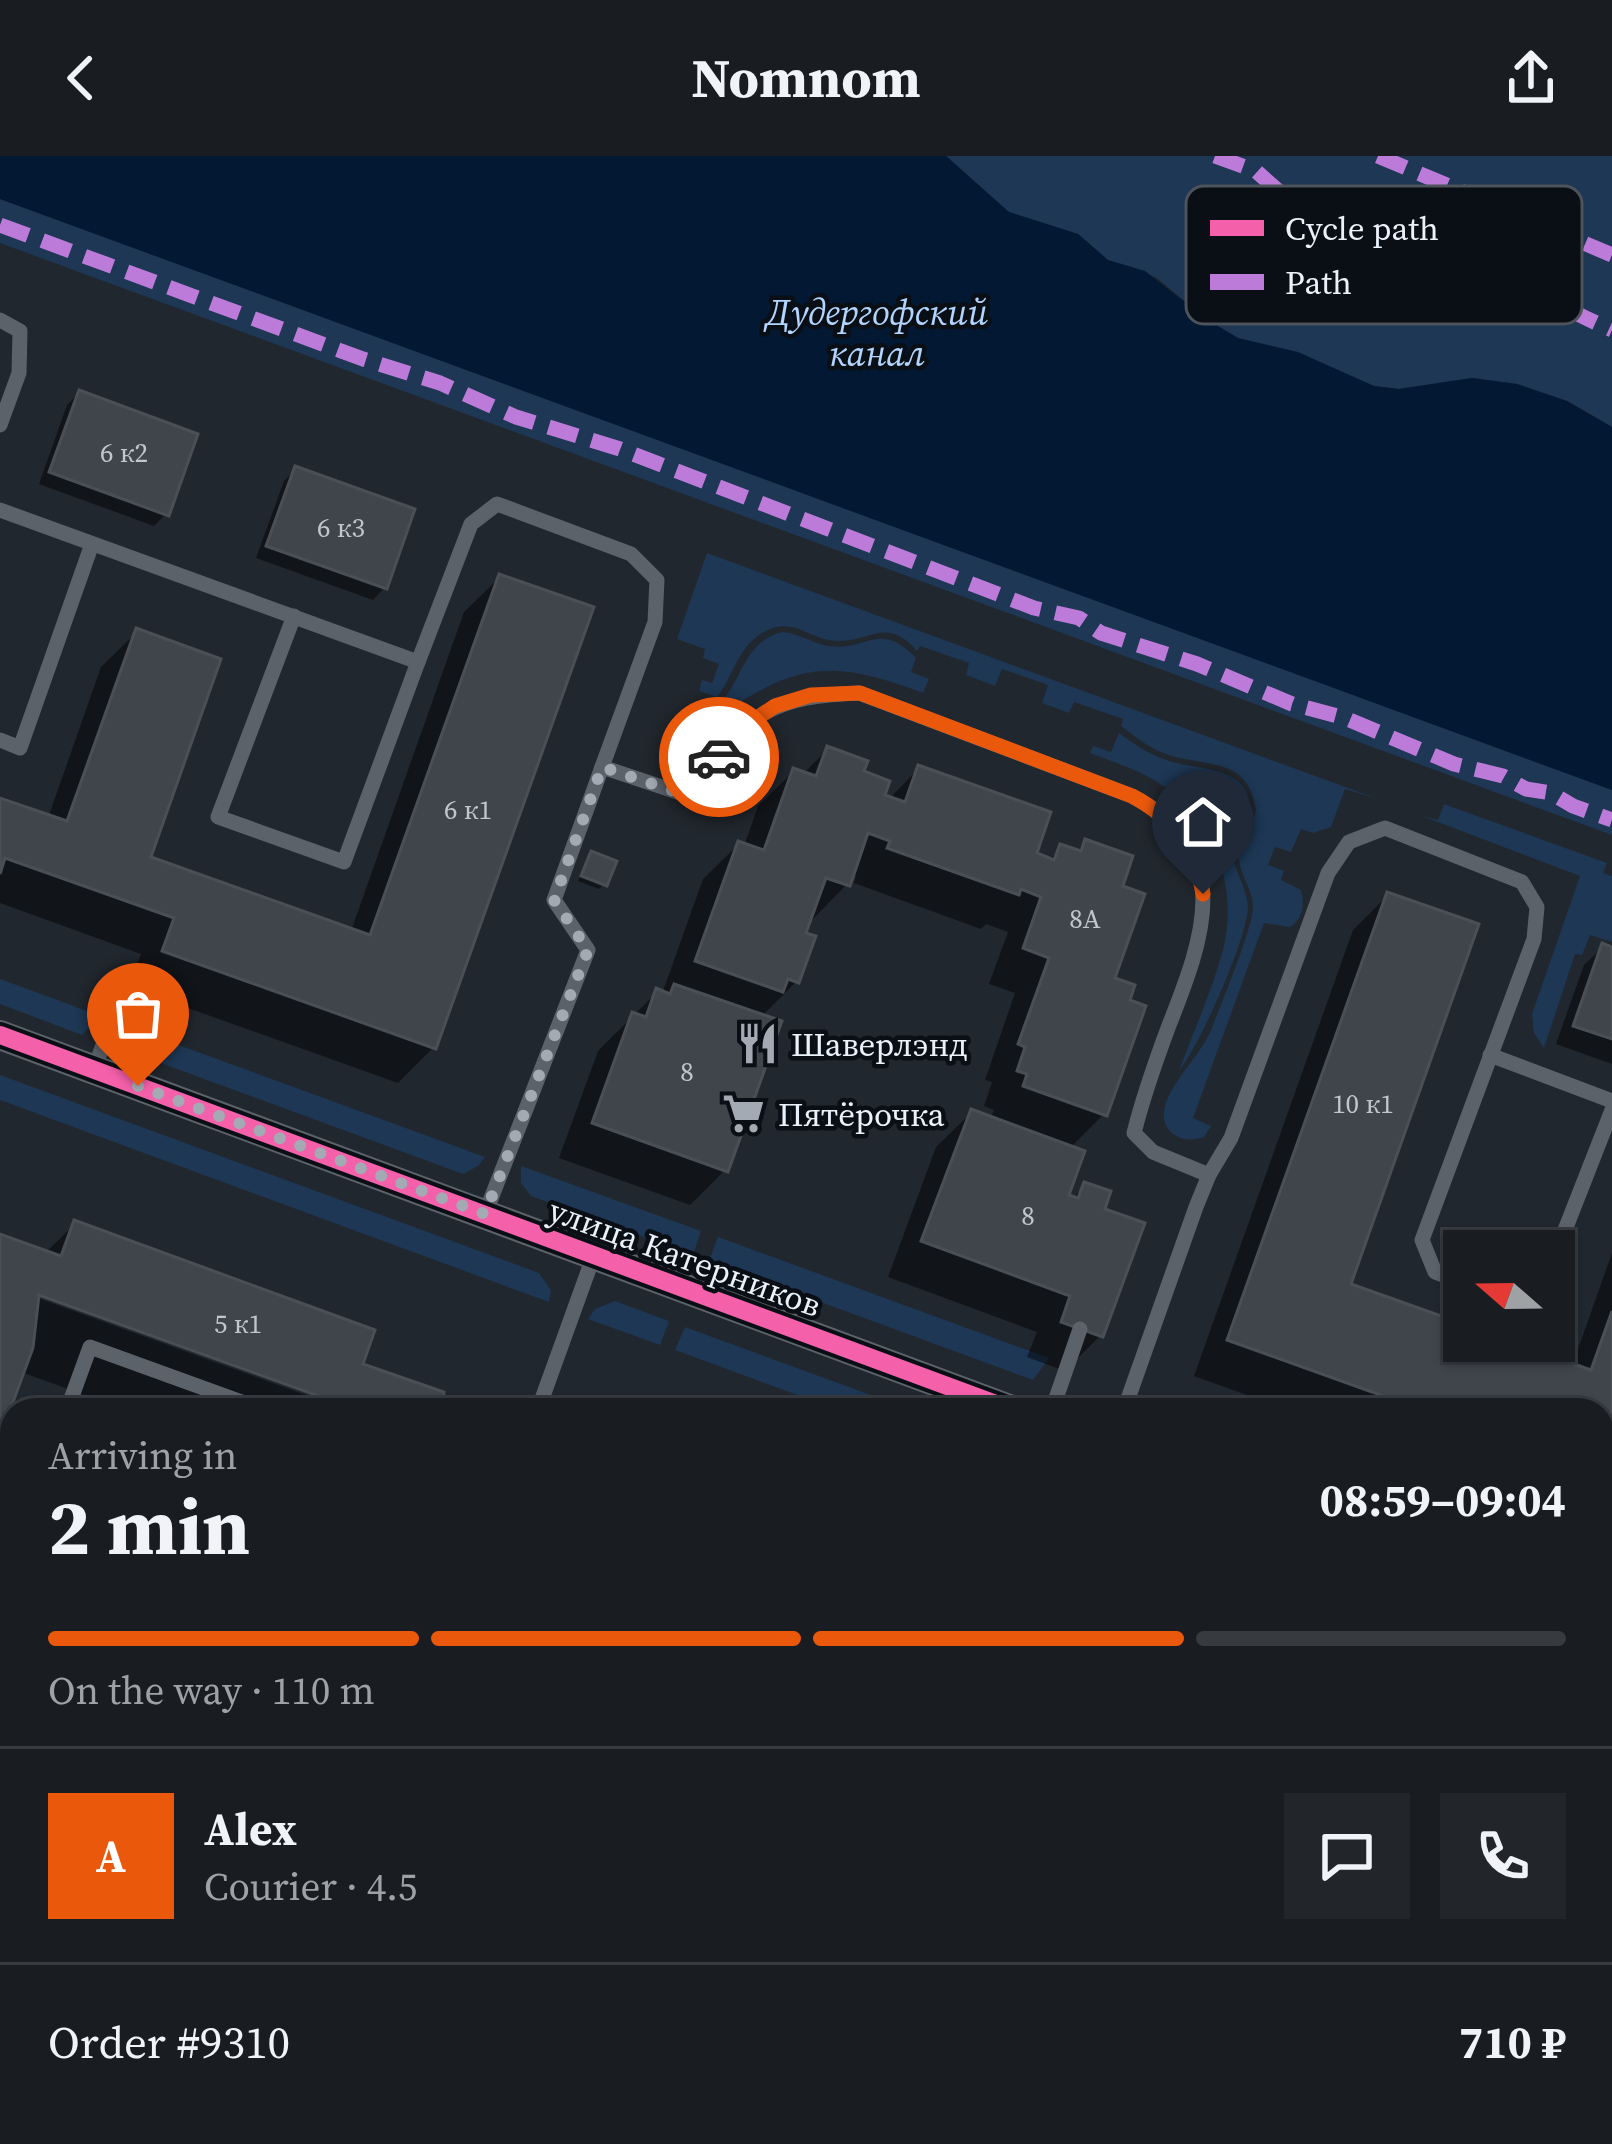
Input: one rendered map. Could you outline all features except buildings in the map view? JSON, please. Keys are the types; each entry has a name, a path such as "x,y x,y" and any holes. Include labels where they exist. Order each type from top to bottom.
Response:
{"street":[{"name":"улица Катерников","path":"0,1035 980,1398"}],"lane":[{"path":"0,320 20,331 19,373 0,425"},
{"path":"294,616 218,817 344,862 471,524 497,504 631,554 657,580 655,622 554,900 588,950 485,1214"},
{"path":"0,511 418,662"},
{"path":"0,740 20,748 92,544"},
{"path":"602,767 686,795 704,788 720,755 742,728 775,706 811,695 860,693 1156,809 1179,831 1195,862 1204,914 1199,949 1145,1088 1134,1133 1154,1152 1209,1175"},
{"path":"1128,1398 1209,1175 1231,1138 1328,873 1349,842 1385,828 1522,882 1537,907 1534,939 1422,1240 1435,1272 1443,1275"},
{"path":"94,1070 122,992"},
{"path":"1490,1055 1612,1101"},
{"path":"1565,1230 1612,1110"},
{"path":"542,1398 594,1255"},
{"path":"1056,1398 1080,1329"},
{"path":"72,1398 90,1347 231,1398"}],"shaded area":[{"path":"946,156 1612,156 1612,427 1567,401 1517,384 1472,378 1399,389 1374,386 1238,338 1214,324 1582,324 1582,186 1186,186 1186,302 1157,278 1108,260 1078,234 1008,212"},
{"path":"0,199 1612,790 1612,835 0,243"},
{"path":"707,553 1378,799 1345,789 1331,827 1313,833 1301,829 1291,852 1275,847 1268,865 1284,871 1281,880 1301,890 1302,911 1290,927 1264,923 1193,1118 1211,1126 1204,1137 1183,1139 1172,1133 1165,1124 1165,1107 1211,1030 1252,917 1252,900 1239,860 1256,810 1245,781 1226,768 1158,751 1121,726 1123,719 1074,702 1069,713 1042,703 1048,685 1002,669 995,686 966,675 969,663 920,646 917,651 888,633 840,641 792,627 771,629 745,648 717,697 699,691 702,680 712,683 719,664 703,658 705,649 677,639"},
{"path":"782,632 828,646 892,641 916,658 911,672 929,679 923,693 849,672 806,673 784,679 736,705 723,700 753,651"},
{"path":"1119,733 1162,759 1221,772 1242,785 1248,796 1249,816 1233,855 1247,901 1245,923 1221,992 1179,1071 1223,950 1228,904 1225,882 1210,839 1183,802 1147,776 1090,753 1093,746 1111,752"},
{"path":"1444,804 1607,863 1603,873 1612,876 1612,942 1590,935 1582,955 1575,954 1544,1048 1534,1033 1532,1014 1580,876 1422,816 1438,820"},
{"path":"0,979 101,1016 82,1035 0,1004"},
{"path":"124,1025 485,1157 463,1174 128,1051"},
{"path":"0,1075 539,1273 551,1290 549,1302 0,1100"},
{"path":"521,1166 701,1231 693,1255 531,1196 521,1183"},
{"path":"718,1237 1049,1358 1033,1380 709,1261"},
{"path":"615,1301 669,1321 660,1345 588,1319 595,1309"},
{"path":"685,1327 879,1398 805,1398 675,1350"}],"water":[{"name":"Дудергофский канал","path":"0,156 946,156 1009,212 1078,234 1108,260 1145,271 1186,303 1186,324 1215,324 1238,338 1298,352 1374,386 1399,389 1472,378 1517,384 1567,401 1612,427 1612,790 0,199"}],"marked path":[{"path":"1215,156 1256,171 1273,186"},
{"path":"1378,156 1449,186"},
{"path":"0,225 440,383 516,417 620,449 1034,608 1079,618 1101,633 1197,664 1292,704 1345,718 1454,764 1551,793 1612,820"},
{"path":"1582,242 1612,255"},
{"path":"1582,316 1612,330"}],"cycle path":[{"path":"0,1035 980,1398"}],"way so far":[{"path":"138,1086 485,1214 588,950 554,900 602,767 686,795 704,788 719,757"}],"place":[{"name":"Шаверлэнд","path":"757,1044"},
{"name":"Пятёрочка","path":"744,1114"}],"route":[{"path":"719,757 742,728 775,706 811,695 860,693 1156,809 1179,831 1195,862 1203,894"}]}
